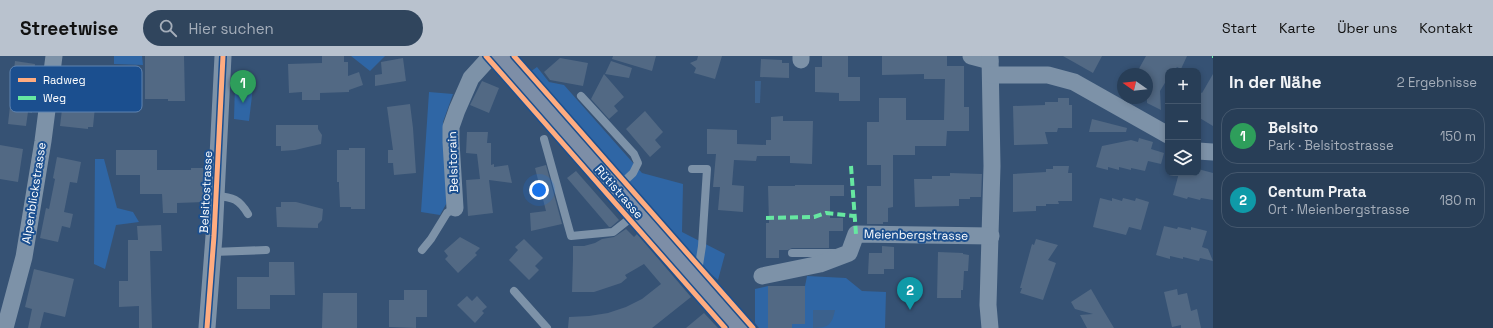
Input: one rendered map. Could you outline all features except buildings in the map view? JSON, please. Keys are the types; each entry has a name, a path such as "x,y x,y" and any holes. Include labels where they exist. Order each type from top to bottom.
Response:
{"main road":[{"name":"Rütistrasse","path":"501,56 737,328"}],"street":[{"name":"Alpenblickstrasse","path":"53,66 54,56"},
{"name":"Belsitostrasse","path":"207,328 213,252 223,56"},
{"name":"Belsitorain","path":"455,208 451,127 470,78 492,56"},
{"path":"971,56 990,64 1048,75 1074,82 1165,133"},
{"path":"990,64 992,166 988,305 990,328"},
{"name":"Alpenblickstrasse","path":"5,328 24,257 47,112"},
{"path":"1201,151 1213,152"},
{"name":"Meienbergstrasse","path":"849,253 856,234 991,236"},
{"path":"762,276 820,264 849,253"}],"lane":[{"path":"581,96 634,154 638,163 634,173 616,188"},
{"path":"544,139 571,236 613,232 637,213"},
{"path":"692,169 707,169 702,246 697,281"},
{"path":"216,196 225,196 236,199 243,205 248,214"},
{"path":"422,250 431,239 447,213 455,208"},
{"path":"213,252 266,250"},
{"path":"792,253 849,253"},
{"path":"514,291 546,328"}],"shaded area":[{"path":"114,56 142,56 143,65 114,64"},
{"path":"351,56 385,56 370,71"},
{"path":"537,67 549,82 564,85 642,173 683,184 682,232 725,254 718,280 530,72"},
{"path":"755,81 761,81 760,103 755,103"},
{"path":"235,85 253,87 249,121 234,119"},
{"path":"429,92 453,94 443,122 450,197 440,215 421,212"},
{"path":"95,159 104,159 117,208 133,212 139,222 116,225 105,269 94,264"},
{"path":"807,276 846,278 862,291 886,292 885,328 792,328"},
{"path":"768,286 768,328 759,328 755,323 755,289"},
{"path":"813,310 835,310 831,322 828,325 813,328"}],"marked path":[{"path":"851,166 856,234"},
{"path":"766,218 814,217 826,213 854,216"}],"cycle path":[{"path":"207,328 214,236 223,56"},
{"path":"486,56 725,328"},
{"path":"514,56 753,328"}],"place":[{"name":"Belsito","path":"243,103"},
{"name":"Centum Prata","path":"910,310"}]}
